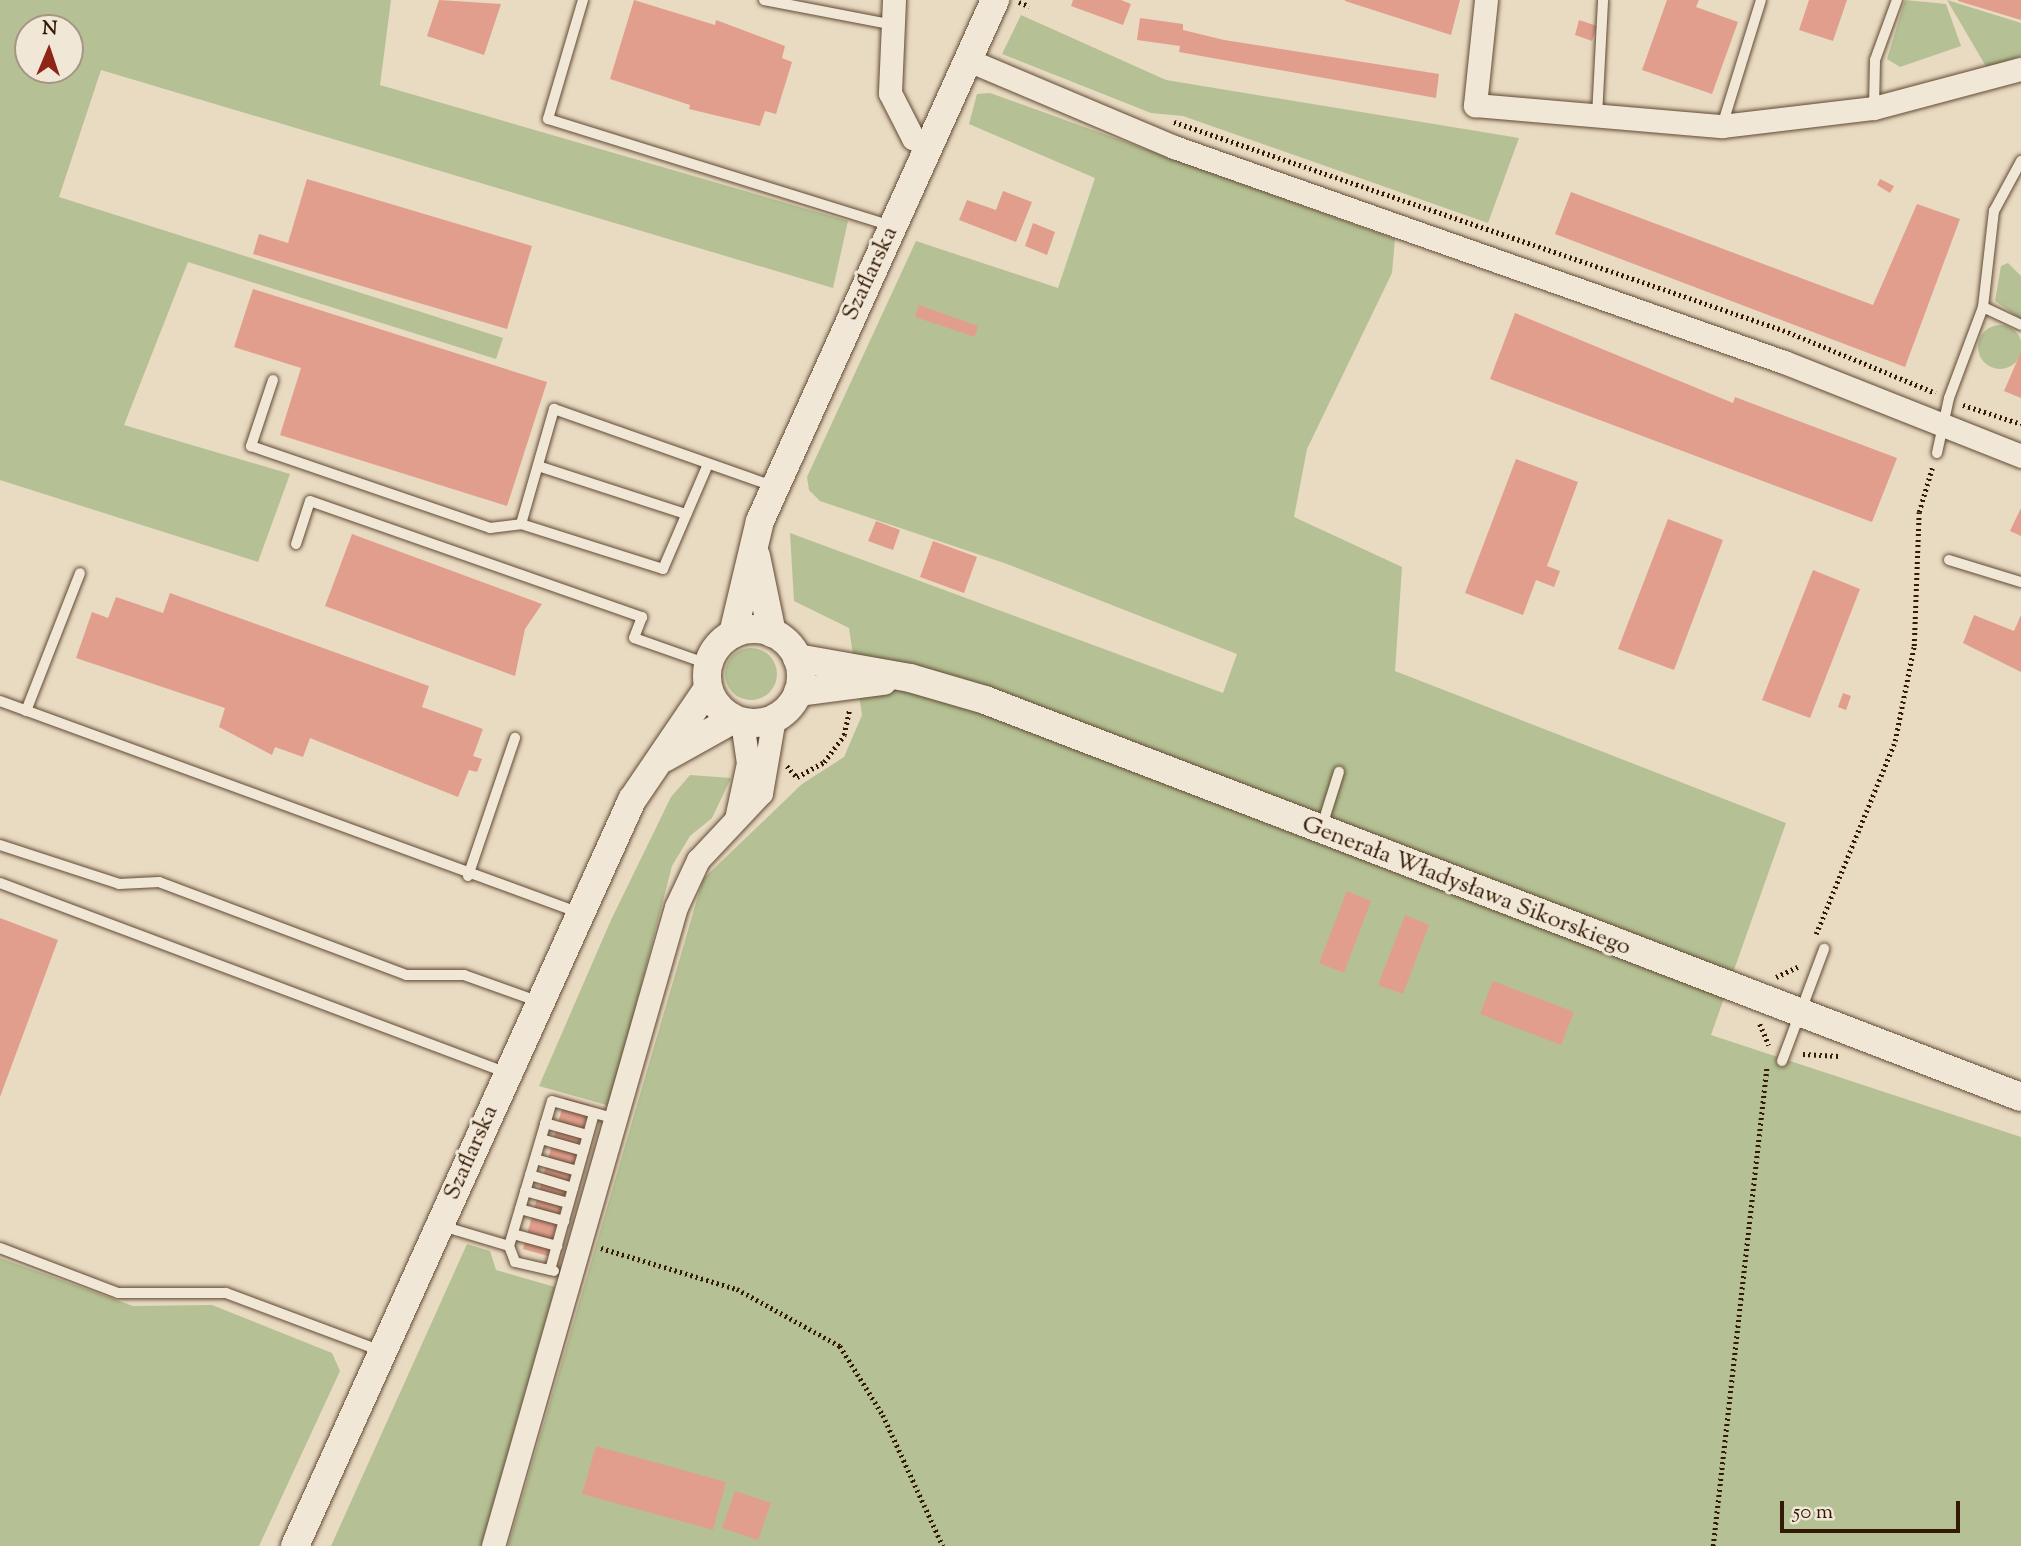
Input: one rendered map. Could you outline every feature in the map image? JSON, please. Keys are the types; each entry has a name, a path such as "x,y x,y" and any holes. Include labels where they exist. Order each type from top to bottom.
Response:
{"street":[{"path":"894,0 890,93 913,138 929,146"},
{"name":"Szaflarska","path":"733,634 754,550 775,487 995,0"},
{"path":"1486,0 1475,105 1722,126 1874,108 2021,69"},
{"path":"968,60 1174,147 1944,424 2021,456"},
{"path":"655,763 738,720 774,718 798,692 797,657 772,633 754,550"},
{"path":"733,825 748,763 738,720 708,676 733,634 772,633"},
{"name":"Generała Władysława Sikorskiego","path":"797,657 910,678 2021,1097"},
{"name":"Szaflarska","path":"295,1546 580,913 655,763 708,676"},
{"name":"Generała Władysława Sikorskiego","path":"798,692 910,678"},
{"path":"493,1546 560,1273 581,1242 680,897 698,860 761,793 779,766 774,718"}],"lane":[{"path":"583,0 548,118 893,227"},
{"path":"764,0 894,25"},
{"path":"1597,116 1603,0"},
{"path":"1722,126 1761,0"},
{"path":"1874,108 1875,60 1897,0"},
{"path":"1937,453 1949,398 1983,307 1994,211 2019,165"},
{"path":"1983,307 2021,325"},
{"path":"273,380 251,446 490,528 522,524 663,569 708,464"},
{"path":"522,524 554,410 775,487"},
{"path":"538,467 686,514"},
{"path":"296,544 310,501 642,617 634,638 708,676"},
{"path":"1949,560 2021,582"},
{"path":"26,711 80,573"},
{"path":"0,701 468,876 580,913"},
{"path":"468,876 515,738"},
{"path":"1321,831 1339,772"},
{"path":"0,845 119,884 159,882 406,975 464,975 540,1002"},
{"path":"0,883 508,1073"},
{"path":"1782,1061 1824,949"},
{"path":"594,1113 557,1246 560,1273 515,1262 509,1246 552,1101 616,1119"},
{"path":"545,1123 587,1135"},
{"path":"541,1139 583,1151"},
{"path":"535,1159 577,1171"},
{"path":"530,1175 573,1188"},
{"path":"525,1191 568,1203"},
{"path":"520,1209 564,1221"},
{"path":"439,1225 509,1246"},
{"path":"513,1234 557,1246"},
{"path":"0,1248 118,1293 226,1293 381,1351"}],"path":[{"path":"1163,123 1180,121 1783,330 1949,398 2021,424"},
{"path":"1813,941 1895,741 1914,646 1919,512 1937,453"},
{"path":"779,766 797,777 824,762 844,735 850,703"},
{"path":"1771,988 1807,953"},
{"path":"1713,1546 1769,1041 1758,1020"},
{"path":"581,1242 737,1289 840,1346 883,1415 916,1499 943,1546"}],"green space":[{"path":"0,0 391,0 380,85 848,221 833,288 101,70 59,197 503,338 496,359 188,262 124,425 290,474 258,562 0,480"},
{"path":"1905,0 1946,4 1961,46 1900,67 1887,59"},
{"path":"1947,0 2021,23 2021,56 1987,68"},
{"path":"1021,15 1166,80 1519,138 1488,223 1183,116 1151,113 1002,54"},
{"path":"990,93 1395,239 1392,273 1307,449 1294,517 1402,567 1395,671 1786,823 1711,1035 2021,1137 2021,1546 508,1546 703,879 802,784 844,757 862,715 849,628 794,601 790,533 1223,693 1237,654 1007,564 820,501 809,490 807,477 916,241 1058,288 1095,178 969,124 977,94"},
{"path":"2008,263 2021,276 2021,319 1995,301 2001,266"},
{"path":"2000,325 2015,332 2022,347 2015,362 2000,369 1985,362 1978,347 1985,332"},
{"path":"751,648 770,655 777,674 770,693 751,700 732,693 725,674 732,655"},
{"path":"690,775 731,778 712,818 690,836 672,866 610,1106 539,1086 611,920 671,797"},
{"path":"467,1244 490,1251 496,1270 555,1287 481,1546 331,1546"},
{"path":"0,1258 133,1306 212,1305 332,1353 340,1371 259,1546 0,1546"}],"building":[{"path":"439,0 501,4 484,55 427,36"},
{"path":"634,0 715,25 716,20 785,46 782,58 792,62 776,114 765,111 760,126 689,109 690,105 610,79"},
{"path":"1073,0 1121,0 1131,4 1123,25 1071,6"},
{"path":"1345,0 1460,0 1451,35 1345,1"},
{"path":"1667,0 1699,0 1696,7 1738,22 1712,94 1642,70"},
{"path":"1809,0 1847,0 1833,41 1799,30"},
{"path":"2021,0 2021,20 1958,1"},
{"path":"1140,18 1183,24 1183,30 1224,40 1439,74 1436,98 1179,52 1180,46 1137,40"},
{"path":"1579,20 1597,26 1592,41 1575,35"},
{"path":"307,179 532,246 507,329 253,254 259,234 288,243"},
{"path":"1880,179 1894,186 1890,193 1877,185"},
{"path":"1003,191 1032,202 1016,242 959,220 967,200 996,210"},
{"path":"1571,192 1873,305 1917,204 1960,219 1905,367 1555,234"},
{"path":"1033,223 1055,232 1047,255 1025,246"},
{"path":"253,289 547,382 507,506 280,435 301,368 234,347"},
{"path":"919,305 978,326 975,337 915,317"},
{"path":"1515,313 1733,403 1735,397 1897,458 1872,522 1490,379"},
{"path":"2021,352 2021,398 2004,391"},
{"path":"1516,459 1578,482 1547,566 1560,571 1554,587 1536,580 1523,615 1465,593"},
{"path":"2021,508 2021,536 2010,531"},
{"path":"1668,519 1723,540 1674,670 1618,649"},
{"path":"876,521 900,530 893,550 868,541"},
{"path":"352,534 542,604 525,629 515,676 325,606"},
{"path":"933,541 977,557 964,593 920,577"},
{"path":"1813,570 1860,589 1810,718 1762,700"},
{"path":"170,593 429,686 422,707 483,729 473,756 482,759 477,772 469,770 458,797 310,738 303,757 275,747 272,755 219,727 225,708 76,658 92,612 108,618 116,597 163,613"},
{"path":"1974,615 2014,631 2021,615 2021,672 1963,643"},
{"path":"1843,693 1851,696 1846,710 1838,707"},
{"path":"1347,891 1371,901 1344,973 1319,963"},
{"path":"1405,915 1429,925 1403,994 1378,985"},
{"path":"0,918 58,940 0,1097"},
{"path":"1493,981 1574,1012 1561,1045 1480,1014"},
{"path":"565,1098 590,1105 548,1256 523,1249"},
{"path":"596,1446 726,1482 713,1530 582,1494"},
{"path":"735,1491 771,1503 758,1540 722,1528"}]}
